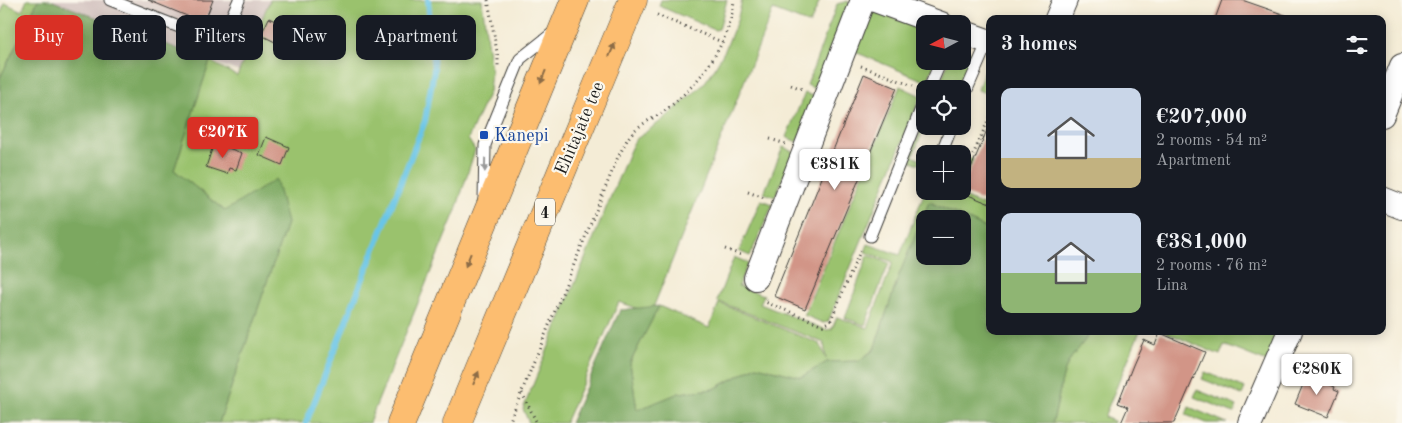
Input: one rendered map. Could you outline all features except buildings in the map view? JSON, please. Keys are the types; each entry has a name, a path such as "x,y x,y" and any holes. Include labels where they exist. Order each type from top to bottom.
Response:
{"highway":[{"name":"Ehitajate tee","path":"457,423 632,0"},
{"path":"401,423 570,12"}],"street":[{"path":"762,286 863,0"},
{"path":"875,0 916,15"},
{"path":"1059,15 1065,0"},
{"path":"971,35 986,40"},
{"path":"1386,105 1402,66"},
{"path":"1386,200 1402,207"},
{"path":"1250,423 1288,335"}],"lane":[{"path":"110,0 220,43 239,0"},
{"path":"971,81 986,48"},
{"path":"870,236 916,121"}],"path":[{"path":"488,0 498,58 497,74"},
{"path":"509,423 618,157 634,131 664,111 693,85 714,59 733,12 734,0"},
{"path":"657,15 722,42"},
{"path":"859,73 862,65 916,87"},
{"path":"973,155 986,125"},
{"path":"762,286 765,302 823,326 830,322 863,246 870,236"},
{"path":"522,393 537,423"}],"shaded area":[{"path":"50,0 401,0 395,15 356,15 356,60 376,60 353,115 208,60 263,60 263,15 176,15 176,48 166,44 166,15 93,16"}],"green space":[{"path":"27,0 38,0 31,15 15,15 15,47 0,78 0,15 5,3 22,11"},
{"path":"38,0 50,0 93,16 93,60 166,60 166,44 176,48 176,60 210,61 174,170 225,211 276,179 287,223 219,423 0,423 0,78 15,47 15,60 83,60 83,15 31,15"},
{"path":"270,0 482,0 491,72 489,92 468,139 475,150 456,210 369,423 219,423 287,223 225,211 174,170 210,61 237,76 244,60 263,60 263,16"},
{"path":"661,0 727,0 719,29 715,30 659,6"},
{"path":"742,0 820,0 810,24 773,10 651,313 619,302 565,423 529,423 523,409 635,140 665,118 703,85 725,50 737,21"},
{"path":"848,1 853,11 818,90 807,85 837,4"},
{"path":"867,11 875,11 916,27 916,70 932,70 928,80 922,80 848,49"},
{"path":"986,66 986,93 978,90"},
{"path":"945,70 967,70 963,80 941,80"},
{"path":"900,86 916,94 916,108 828,322 823,323 804,315"},
{"path":"805,93 816,97 797,142 786,137"},
{"path":"918,135 921,135 913,156 916,158 916,163 908,160"},
{"path":"783,147 794,152 775,197 764,193"},
{"path":"761,200 773,204 750,256 739,251"},
{"path":"921,200 970,200 986,206 986,228 971,221 971,210 947,210 930,202 927,210 918,210"},
{"path":"929,202 946,210 926,210"},
{"path":"916,214 916,235 899,275 874,349 859,361 827,362 801,377 756,366 714,389 679,393 637,411 630,363 659,306 709,328 719,303 820,344 826,359 824,343 717,301 734,257 748,263 738,286 764,295 760,304 826,330 832,329 837,317 868,328 893,262 865,252 868,244 900,255"},
{"path":"971,221 986,228 986,335 1088,335 1068,363 1052,423 570,423 620,310 659,306 630,363 637,410 679,393 714,389 757,366 801,377 827,362 859,361 874,350 899,275 916,234 916,265 971,265"},
{"path":"868,255 889,263 865,325 845,318"},
{"path":"1088,335 1138,335 1104,417 1114,421 1114,423 1052,423 1068,363"},
{"path":"1172,335 1278,335 1267,362 1224,345 1220,355"},
{"path":"1205,372 1245,388 1242,395 1202,379"},
{"path":"1197,390 1237,406 1234,413 1194,397"},
{"path":"1189,407 1227,423 1207,423 1186,415"}],"waterway":[{"path":"306,423 425,121 434,70 428,0"}],"place":[{"name":"Kanepi","path":"484,135"}]}
